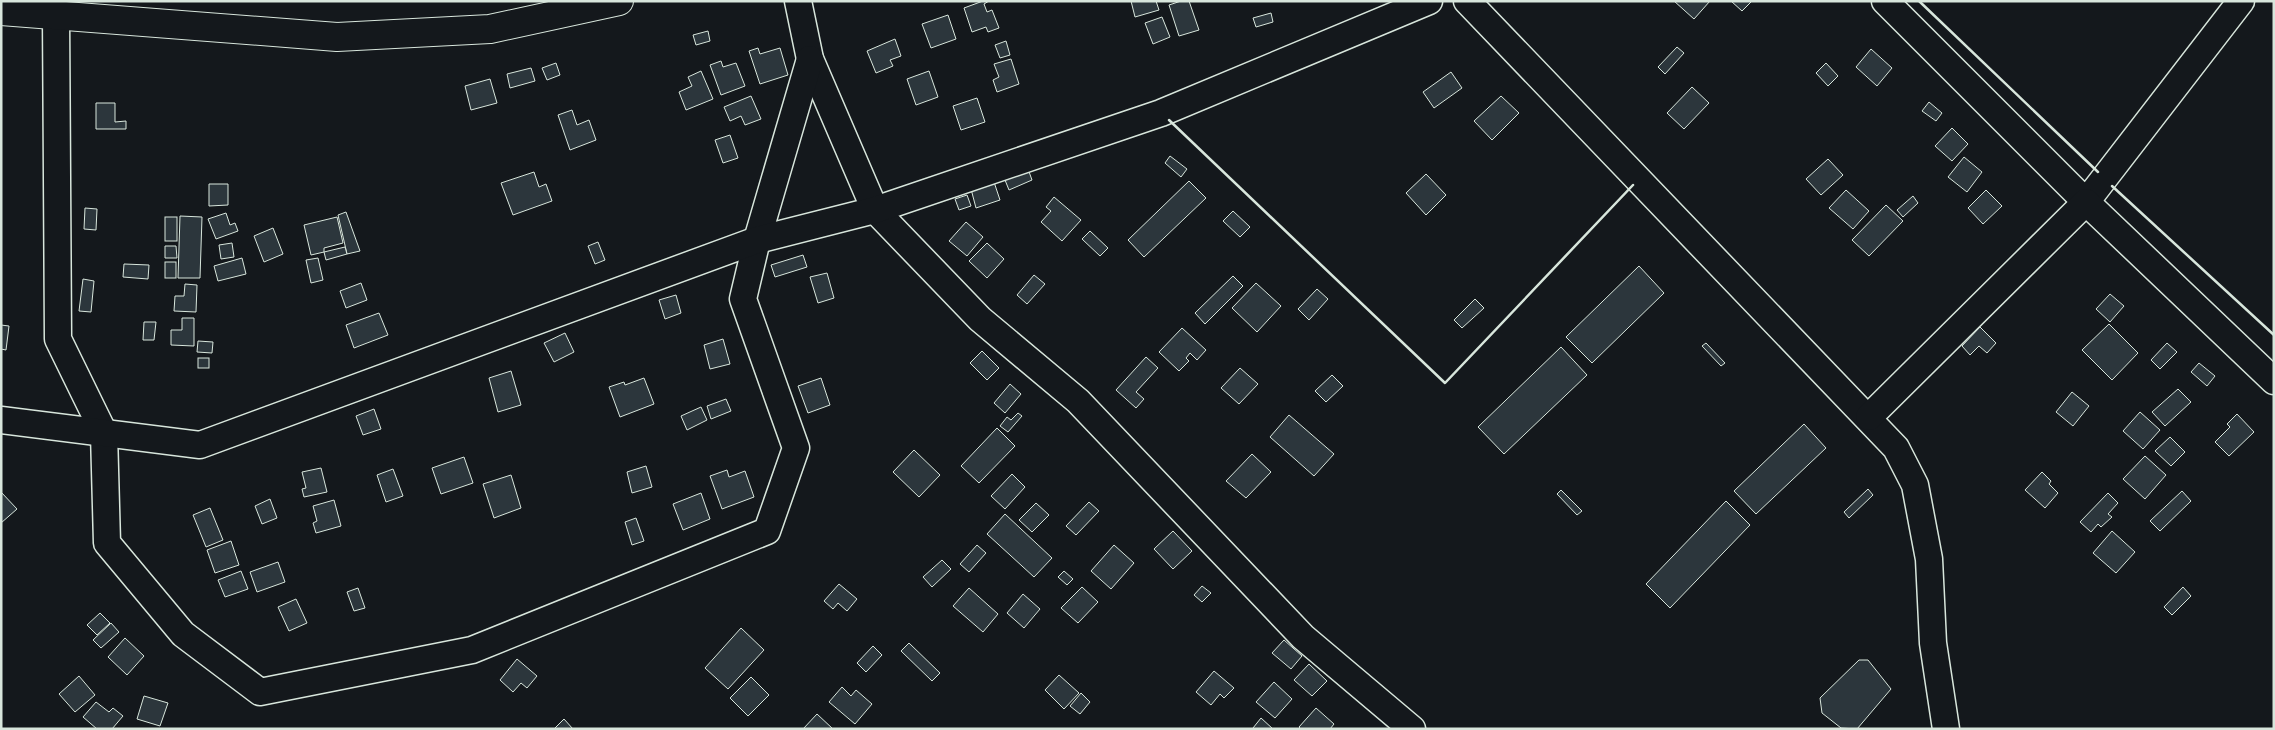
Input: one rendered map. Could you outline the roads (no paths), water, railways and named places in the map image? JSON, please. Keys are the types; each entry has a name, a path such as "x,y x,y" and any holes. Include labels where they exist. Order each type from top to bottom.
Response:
{"main road":[{"path":"1,11 338,37 490,29 619,1"}],"street":[{"path":"798,1 810,59 875,210 980,319 1078,401 1303,637 1412,729"},
{"path":"1,420 200,445 757,240 875,210 1161,113 1429,1"},
{"path":"1467,1 1869,417 1896,448 1915,484 1929,559 1933,644 1946,729"},
{"path":"1885,1 2086,202 2274,381"},
{"path":"1869,417 2086,202 2241,1"},
{"path":"56,15 58,339 104,433 107,543 183,634 260,692 472,650 767,530 796,448 743,299 757,240 810,59"}]}
